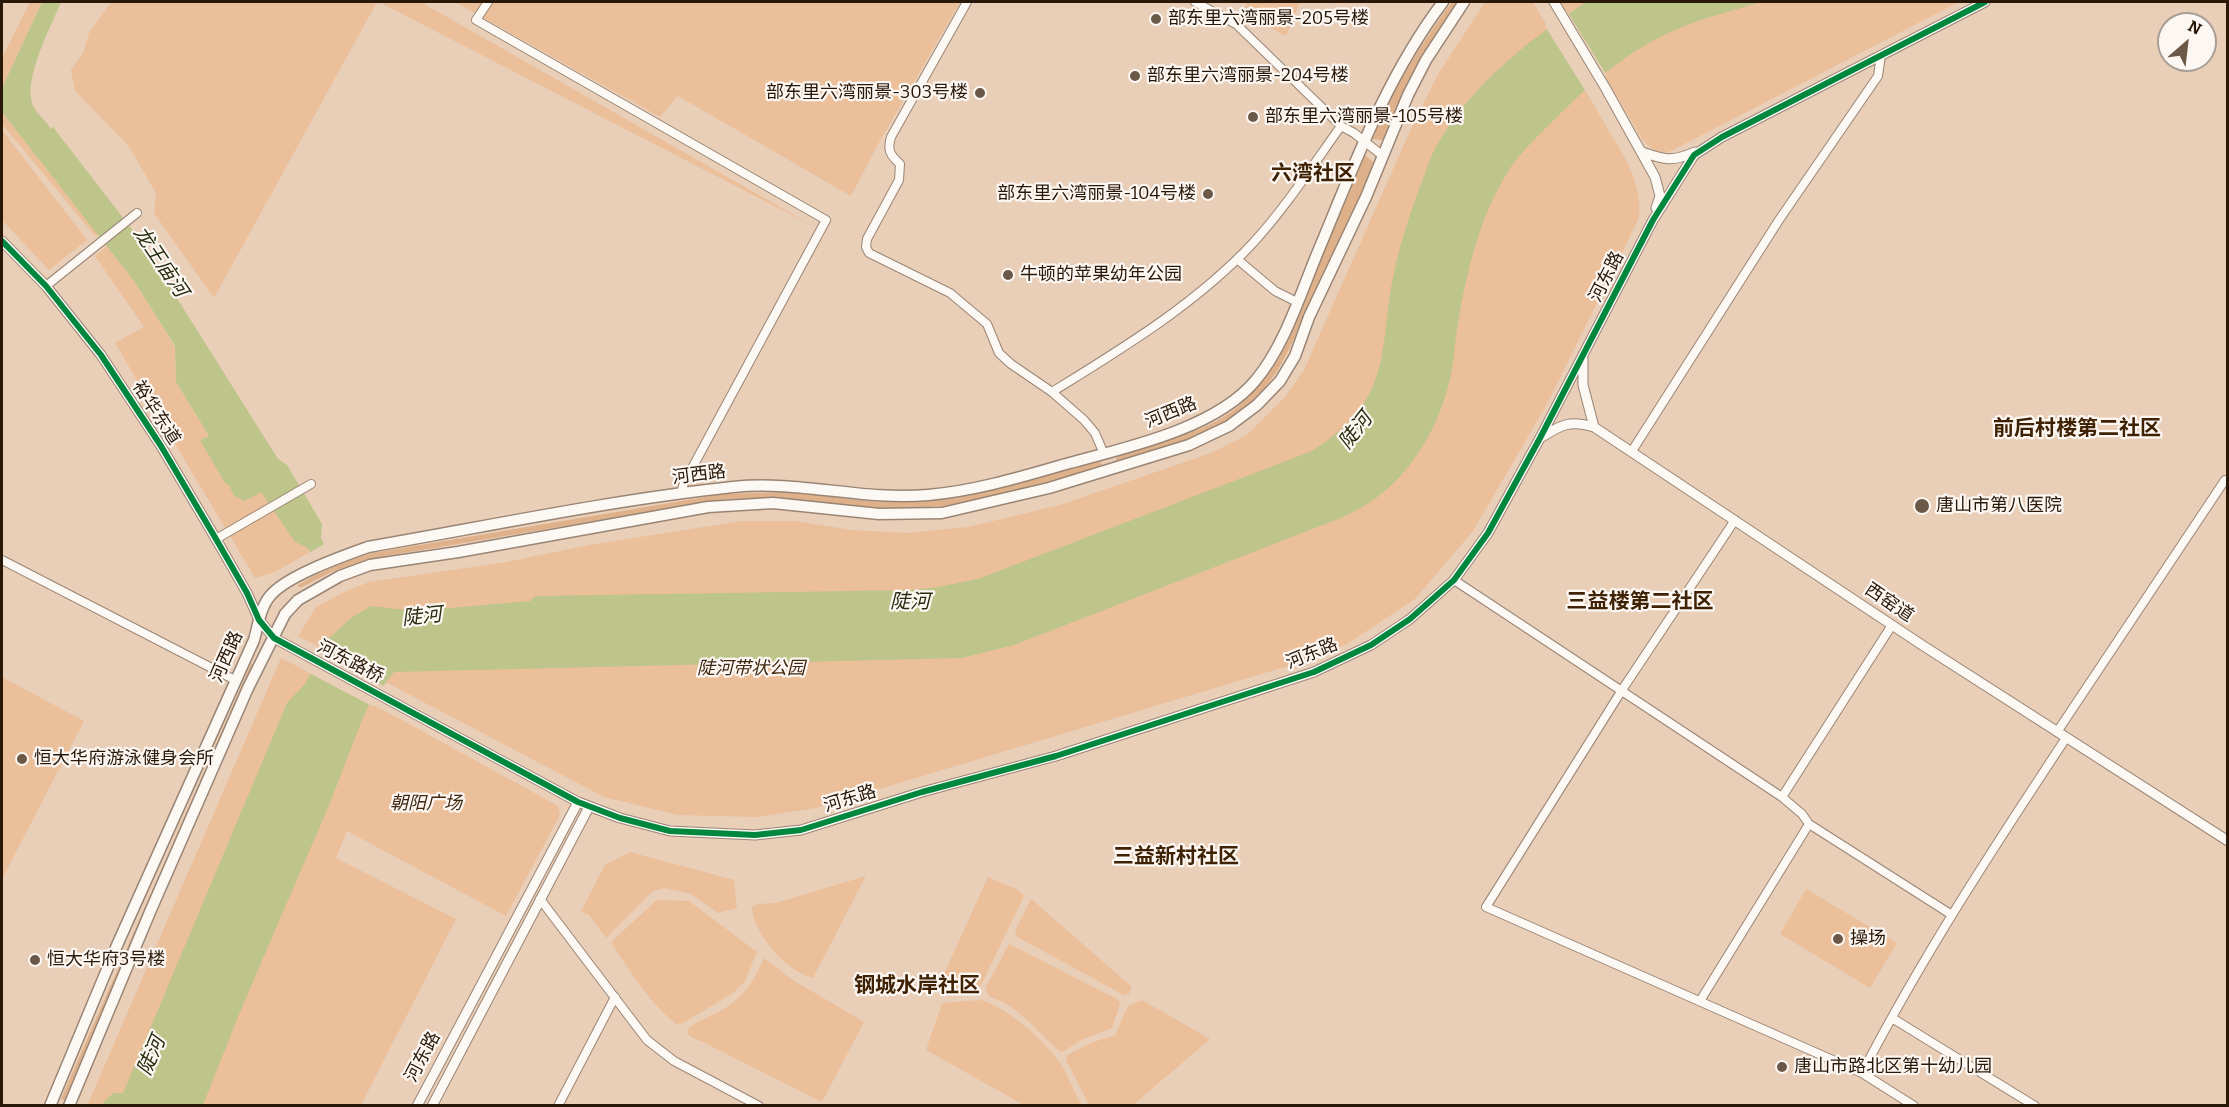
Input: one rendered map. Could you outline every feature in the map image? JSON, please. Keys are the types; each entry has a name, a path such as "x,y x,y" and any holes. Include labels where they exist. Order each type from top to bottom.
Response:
{"main road":[{"name":"河西路","path":"50,1106 114,954 254,640 259,620 270,595 305,573 368,547 681,493 745,486 796,486 881,495 928,495 1002,482 1146,442 1194,424 1232,402 1256,381 1279,343 1364,141 1416,43 1443,2"},
{"name":"河西路","path":"69,1106 230,728 285,614 298,600 321,585 370,565 458,552 708,507 773,503 879,514 942,513 1048,488 1112,469 1190,445 1229,426 1257,405 1280,381 1294,356 1309,317 1366,197 1408,95 1426,60 1464,2"},
{"path":"1104,454 1112,469"}],"street":[{"path":"488,2 476,20 826,220 684,483 681,493"},
{"path":"967,2 891,137 888,147 890,155 900,164 899,180 867,239 866,247 869,253 950,293 987,324 999,353 1052,392 1095,433 1104,454"},
{"path":"1195,2 1236,24 1341,126 1383,156"},
{"name":"河东路","path":"1554,2 1655,177 1660,196 1653,220"},
{"name":"河东路","path":"392,700 590,807 620,818 669,831 755,835 801,830 922,792 1056,756 1314,672 1371,645 1410,620 1454,580 1488,533 1653,220 1680,174 1700,150 1985,2"},
{"path":"1632,451 1779,220 1878,76 1881,55"},
{"path":"1052,392 1131,343 1163,320 1237,259 1254,242 1289,198 1341,126"},
{"path":"1642,152 1667,160 1679,159 1700,150"},
{"path":"46,286 137,213"},
{"name":"裕华东道","path":"2,241 46,286 101,356 160,446 216,538 247,592 259,620 274,638"},
{"path":"1237,259 1275,291 1297,302"},
{"path":"1583,356 1583,385 1594,427"},
{"path":"1540,438 1564,425 1577,422 1594,427"},
{"name":"西窑道","path":"1594,427 1892,625 2226,838"},
{"path":"2057,732 2225,480 2228,481"},
{"path":"216,538 311,484"},
{"path":"1735,520 1622,690 1486,907 1862,1073 1914,1106"},
{"path":"2,560 235,680"},
{"path":"1454,580 1782,797 1802,814 1809,824 1952,915"},
{"path":"1782,797 1892,625"},
{"name":"河东路桥","path":"274,638 392,700"},
{"path":"1862,1073 1952,915 2066,738"},
{"name":"河东路","path":"417,1106 578,802"},
{"name":"河东路","path":"432,1106 590,807"},
{"path":"1700,1000 1809,824"},
{"path":"540,899 647,1040 674,1061 759,1106"},
{"path":"558,1106 615,997"},
{"path":"1892,1018 2035,1106"}],"green space":[{"path":"30,2 42,2 2,88 2,58"},
{"path":"111,2 377,2 214,298 154,213 156,193 128,145 75,91 71,70 83,53 89,33"},
{"path":"379,2 421,2 815,227"},
{"path":"455,2 960,2 877,146 851,196 678,96 660,117"},
{"path":"1247,2 1300,2 1286,36 1242,13"},
{"name":"陡河带状公园","path":"1485,2 1533,2 1625,158 1636,187 1639,218 1546,406 1473,531 1415,599 1347,644 1315,658 816,808 757,817 677,815 604,797 298,636 316,607 369,582 507,562 589,545 742,521 796,521 851,530 907,533 968,527 1060,505 1211,453 1247,435 1285,397 1304,370 1411,129 1437,76"},
{"path":"1560,2 1959,2 1671,151 1659,152 1643,140"},
{"path":"2,112 98,234 96,237 2,124"},
{"path":"2,130 87,240 49,270 2,220"},
{"path":"107,246 134,281 175,347 176,382 209,436 200,440 261,491 295,542 307,547 310,552 275,572 255,578 115,343 144,327 95,256"},
{"name":"朝阳广场","path":"281,658 400,719 558,806 560,815 506,916 347,831 336,858 456,919 361,1105 87,1106"},
{"path":"2,677 84,721 2,879"},
{"path":"630,852 734,880 737,908 718,913 691,894 664,888 653,891 606,938 589,915 581,911 605,865"},
{"path":"866,876 813,978 783,960 758,929 752,907 758,904 776,903"},
{"path":"988,877 1018,890 1024,896 980,987 974,991 938,987"},
{"name":"操场","path":"1806,889 1897,943 1870,988 1780,934"},
{"path":"1031,899 1132,987 1129,994 1124,995 1019,938 1015,934 1016,929"},
{"path":"657,900 689,901 757,952 745,981 733,993 683,1023 676,1024 658,1007 613,946 612,941"},
{"path":"1009,944 1117,999 1120,1004 1112,1028 1081,1040 1062,1052 1018,1012 990,997 985,989"},
{"path":"764,958 791,979 864,1022 822,1102 687,1033 688,1029 699,1021 728,1006 742,995"},
{"path":"980,1000 1011,1015 1047,1047 1062,1067 1081,1105 1024,1105 926,1050 942,1003"},
{"path":"1142,1000 1210,1039 1133,1105 1089,1105 1066,1060 1067,1055 1091,1043 1115,1035 1128,1006"}],"shaded area":[{"path":"1452,2 1458,2 1414,71 1383,140 1372,139 1408,68"},
{"path":"1365,155 1374,163 1293,341 1267,386 1239,412 1212,429 1167,446 1122,460 1115,460 1118,456 1178,437 1222,418 1241,404 1258,386 1279,358"},
{"path":"1099,461 1102,464 1101,468 965,503 913,509 868,508 774,498 725,499 374,558 333,571 298,587 325,570 373,553 723,494 790,492 876,502 922,502 973,494"},
{"path":"251,664 254,665 66,1101 61,1099"}],"water":[{"path":"42,2 61,2 35,66 31,92 33,106 51,129 53,127 141,241 278,459 287,465 322,524 321,538 324,544 311,552 295,542 261,492 245,501 234,496 200,440 209,436 176,382 175,346 134,281 2,112 2,88"},
{"name":"陡河","path":"1586,2 1761,2 1685,26 1658,38 1626,57 1582,93 1518,158 1497,191 1475,246 1458,323 1451,377 1440,412 1413,461 1388,489 1354,512 1332,521 1014,645 962,658 394,672 369,705 362,720 330,803 242,1007 203,1105 100,1106 113,1093 123,1093 287,703 305,684 327,640 351,618 371,606 415,611 530,601 536,596 912,590 938,587 978,579 1312,451 1353,417 1366,400 1376,378 1380,366 1391,288 1401,246 1413,205 1437,145 1451,123 1484,83 1523,48"}],"pier":[{"path":"1567,11 1607,76 1586,92 1545,26"},
{"path":"318,651 386,687 372,706 307,672"}],"cycle path":[{"path":"2,241 46,286 101,355 161,446 247,593 259,620 274,638 578,802 620,818 670,831 755,835 801,830 922,792 1056,756 1314,672 1371,645 1410,619 1454,580 1488,533 1653,220 1694,155 1722,137 1985,2"}],"place":[{"name":"部东里六湾丽景-205号楼","path":"1156,19"},
{"name":"部东里六湾丽景-204号楼","path":"1135,76"},
{"name":"部东里六湾丽景-303号楼","path":"980,93"},
{"name":"部东里六湾丽景-105号楼","path":"1253,117"},
{"name":"部东里六湾丽景-104号楼","path":"1208,194"},
{"name":"牛顿的苹果幼年公园","path":"1008,275"},
{"name":"唐山市第八医院","path":"1922,506"},
{"name":"恒大华府游泳健身会所","path":"22,759"},
{"name":"操场","path":"1838,939"},
{"name":"恒大华府3号楼","path":"35,960"},
{"name":"唐山市路北区第十幼儿园","path":"1782,1067"}],"district":[{"name":"六湾社区","path":"1313,174"},
{"name":"前后村楼第二社区","path":"2077,429"},
{"name":"三益楼第二社区","path":"1640,602"},
{"name":"三益新村社区","path":"1176,857"},
{"name":"钢城水岸社区","path":"917,986"}],"water label":[{"name":"龙王庙河","path":"160,262"}]}
